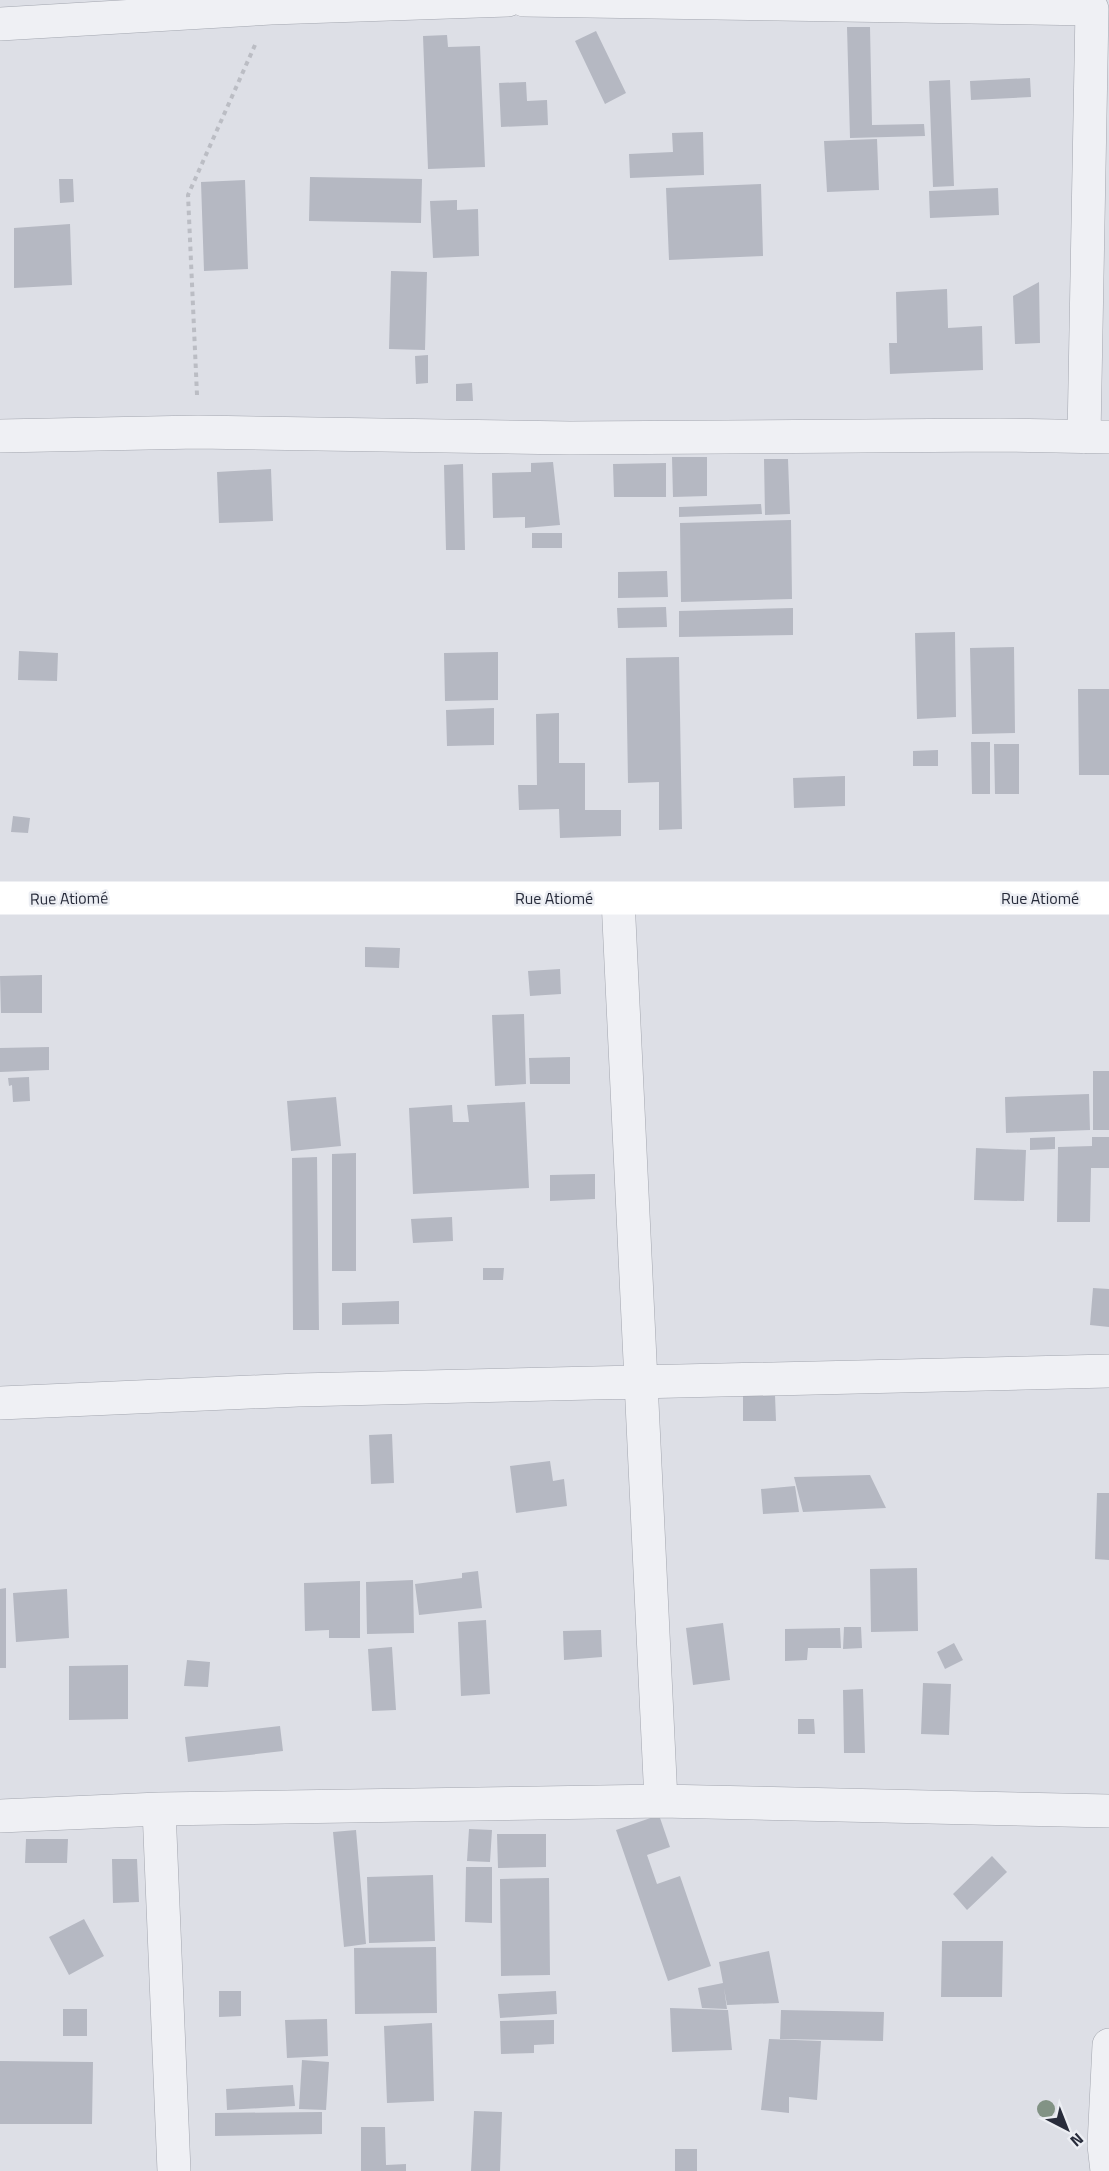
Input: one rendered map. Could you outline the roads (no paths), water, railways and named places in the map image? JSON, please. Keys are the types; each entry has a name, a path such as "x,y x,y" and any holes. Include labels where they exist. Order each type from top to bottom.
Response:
{"street":[{"path":"0,24 271,8 508,0"},
{"path":"0,436 198,432 570,438 1097,437 1092,9 525,0"},
{"name":"Rue Atiomé","path":"0,898 1109,898"},
{"path":"618,899 639,1382 661,1801"},
{"path":"0,1403 298,1390 1109,1371"},
{"path":"0,1816 159,1809 661,1801 1109,1811"},
{"path":"159,1809 174,2171"},
{"path":"1107,2171 1104,2145 1109,2045"}]}
